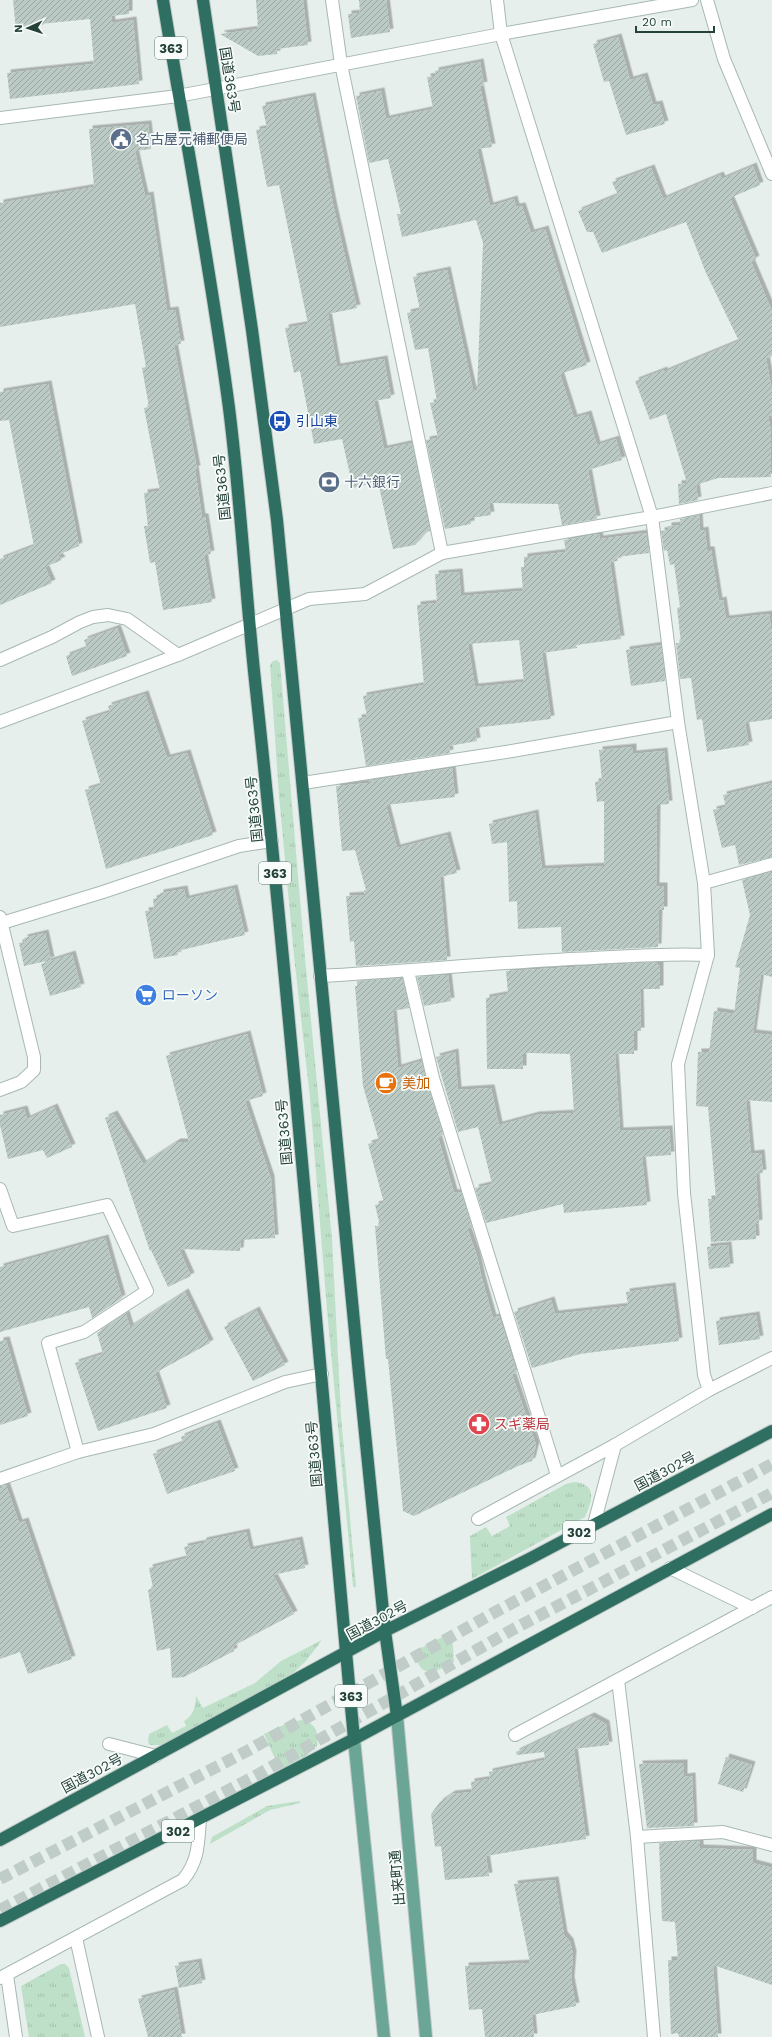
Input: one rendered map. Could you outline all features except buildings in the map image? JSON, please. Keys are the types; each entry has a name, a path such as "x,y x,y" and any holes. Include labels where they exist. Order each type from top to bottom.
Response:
{"highway":[{"name":"国道363号","path":"163,0 229,407 240,502 249,624 272,841 322,1374 354,1739"},
{"name":"国道363号","path":"203,0 267,436 303,783 320,976 385,1631 397,1716"},
{"path":"727,1455 772,1423"},
{"name":"国道302号","path":"0,1840 105,1781 156,1756 385,1631 772,1431"},
{"name":"302","path":"0,1921 354,1739 772,1514"}],"main road":[{"name":"出来町通","path":"397,1716 426,2037"},
{"name":"出来町通","path":"354,1739 384,2037"}],"street":[{"path":"332,0 341,64 442,553"},
{"path":"497,0 501,34 652,517 678,722 704,883 708,955 678,1064 684,1193 704,1375 708,1390"},
{"path":"0,118 178,96 501,34 692,0"},
{"path":"707,0 724,59 772,174"},
{"path":"0,722 219,639 249,624 309,599 364,594 442,553 652,517 772,493"},
{"path":"0,660 52,637 80,622 93,617 108,615 127,619 178,655"},
{"path":"303,783 512,751 678,722"},
{"path":"0,1090 21,1082 34,1070 34,1058 1,920 103,892 239,846 272,841"},
{"path":"704,883 772,864"},
{"path":"320,976 408,972 515,962 680,954 708,955"},
{"path":"408,972 432,1078 557,1475"},
{"path":"0,1189 13,1226 107,1205 147,1291 84,1332 48,1343 78,1452"},
{"path":"478,1519 494,1518 557,1475 615,1446 708,1390 772,1358"},
{"path":"0,1479 78,1452 154,1434 285,1382 322,1374"},
{"path":"594,1524 615,1446"},
{"path":"670,1568 752,1608"},
{"path":"515,1735 772,1597"},
{"path":"618,1680 637,1837 654,2037"},
{"path":"109,1744 156,1756"},
{"path":"16,2037 3,1977 183,1880 192,1869 197,1856 200,1819"},
{"path":"637,1837 723,1832 772,1845"},
{"path":"76,1938 98,2037"}],"green space":[{"path":"277,660 280,663 305,958 332,1239 341,1416 355,1588 353,1586 327,1310 310,1098 294,956 279,796 270,665 273,661"},
{"path":"574,1482 582,1483 590,1490 590,1505 585,1517 472,1579 470,1536 486,1527 492,1536 510,1526 506,1517 566,1484"},
{"path":"452,1632 454,1662 432,1673 424,1671 418,1663 418,1652 421,1648"},
{"path":"322,1640 306,1661 289,1677 163,1745 150,1745 148,1742 149,1734 167,1725 172,1733 186,1726 184,1721 193,1711 196,1696 203,1708 255,1683 281,1661"},
{"path":"302,1720 311,1724 316,1729 317,1746 307,1755 280,1770 264,1734 290,1722"},
{"path":"300,1801 300,1803 270,1810 210,1844 212,1837 267,1806"},
{"path":"61,1964 65,1964 69,1968 85,2037 29,2037 21,1986"}],"tunnel":[{"path":"0,1879 247,1751 497,1611 772,1464"},
{"path":"0,1910 259,1774 510,1631 772,1493"}],"place":[{"name":"名古屋元補郵便局","path":"121,139"},
{"name":"引山東","path":"280,421"},
{"name":"十六銀行","path":"329,482"},
{"name":"ローソン","path":"146,995"},
{"name":"美加","path":"386,1083"},
{"name":"スギ薬局","path":"479,1424"}]}
